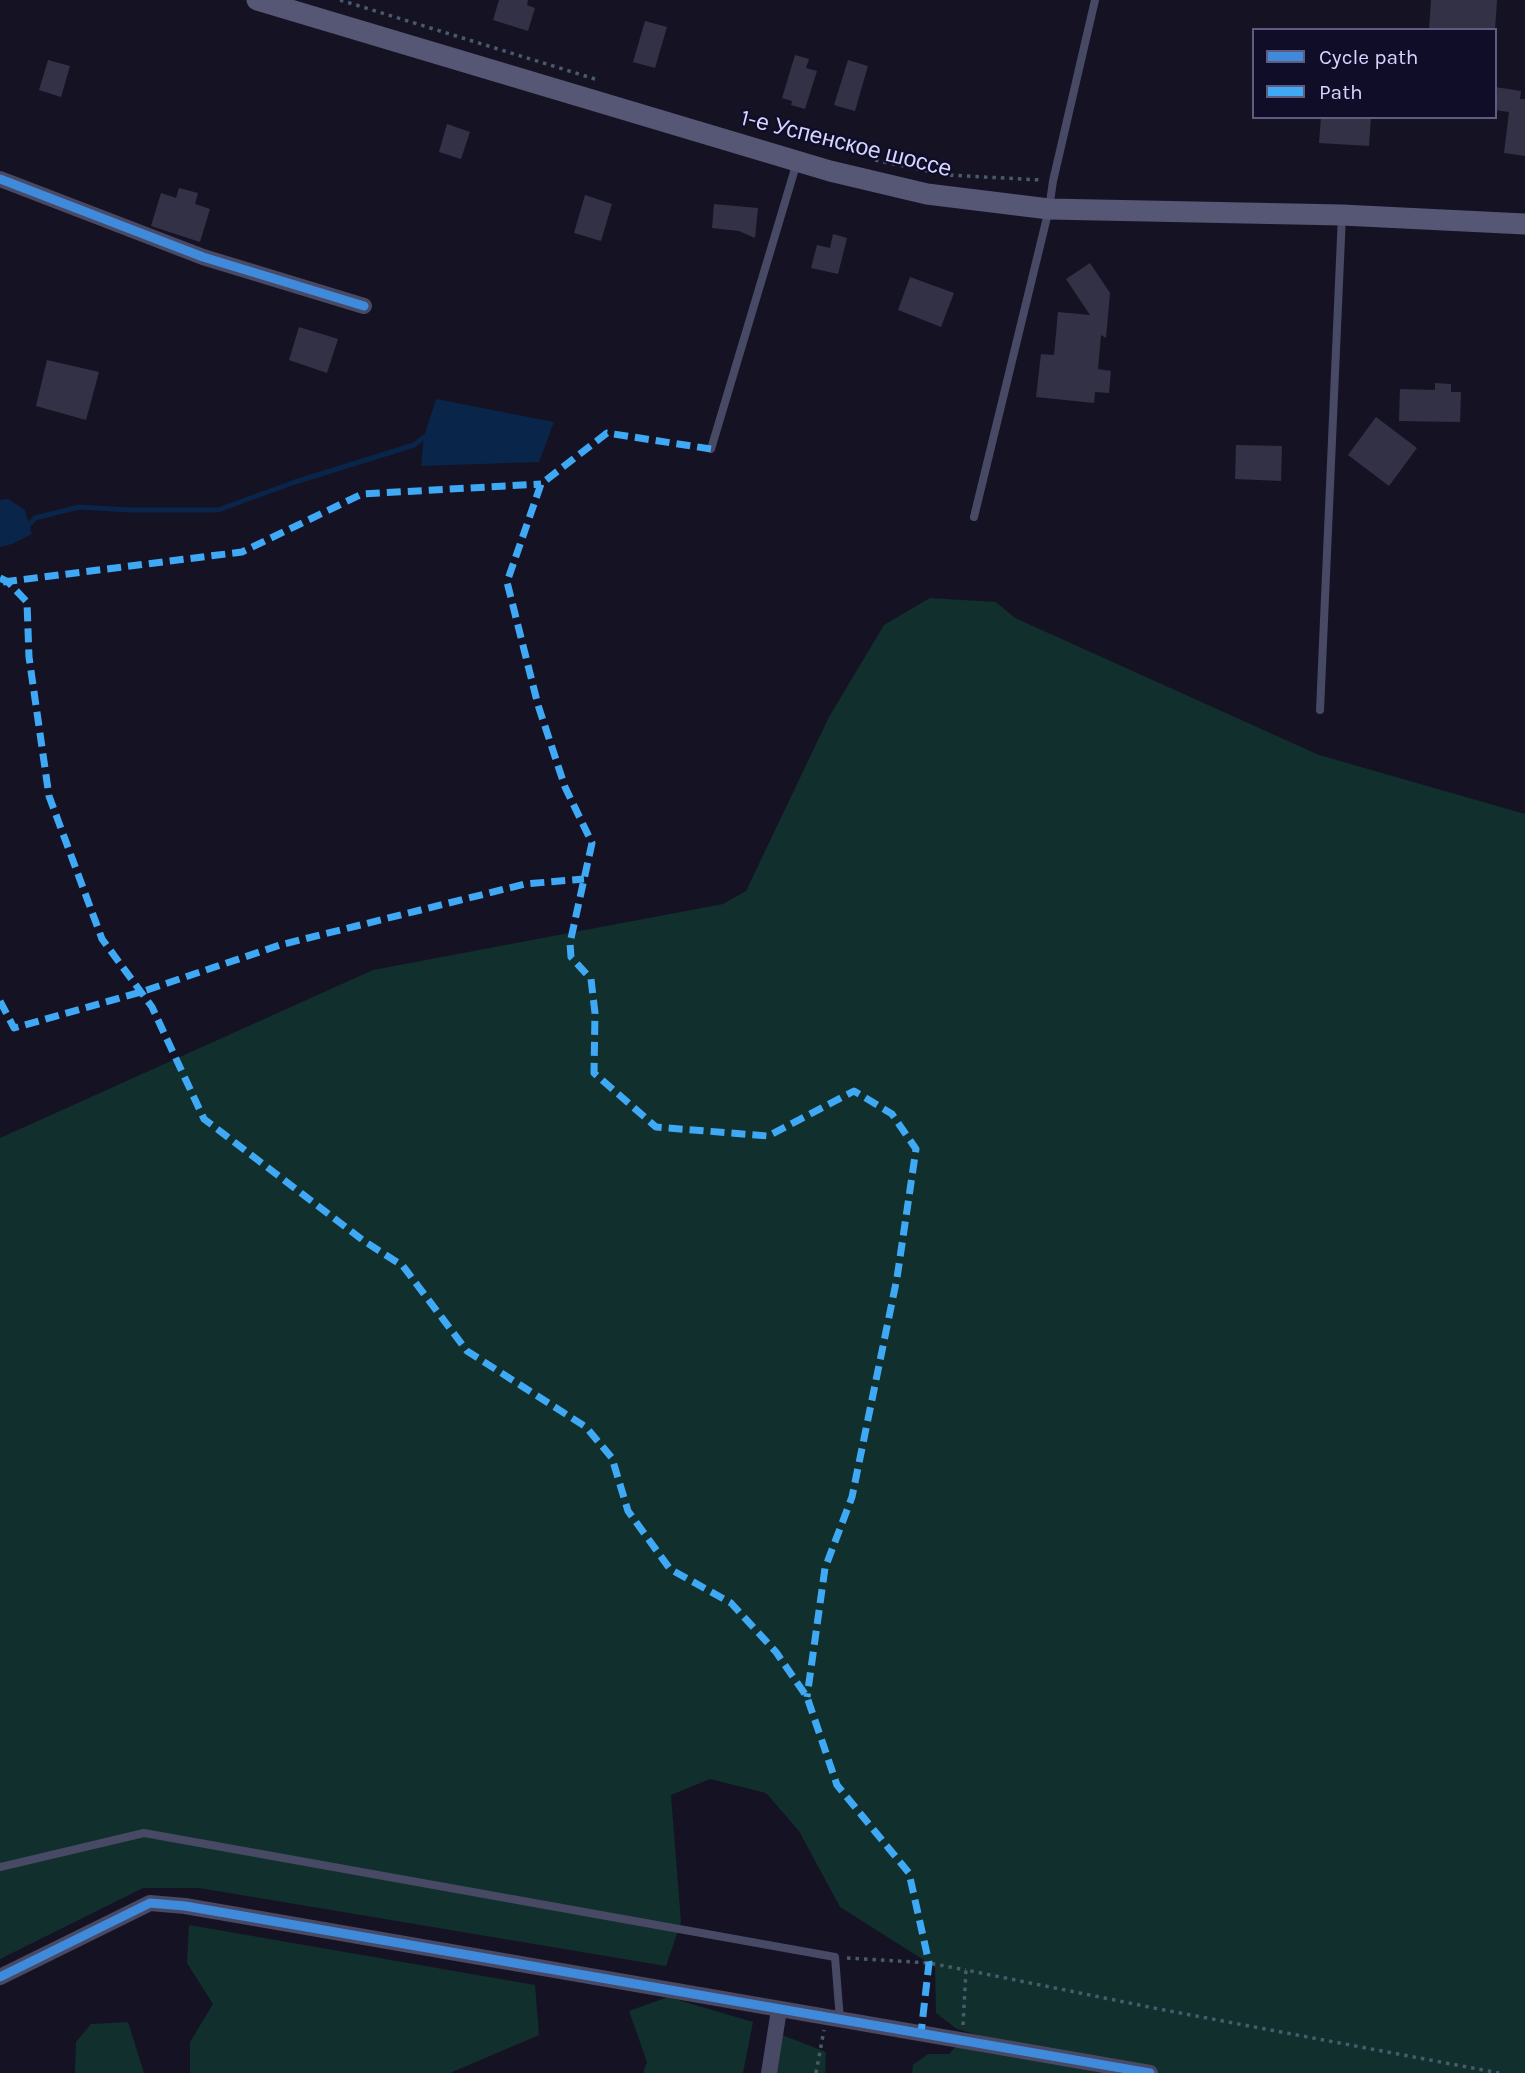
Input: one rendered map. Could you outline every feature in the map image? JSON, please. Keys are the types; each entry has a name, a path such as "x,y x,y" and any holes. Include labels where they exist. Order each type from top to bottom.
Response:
{"main road":[{"name":"1-е Успенское шоссе","path":"257,0 797,162 926,194 1049,209 1342,215 1525,224"}],"street":[{"path":"0,179 203,257 364,306"},
{"path":"0,1977 150,1903 185,1906 1150,2073"},
{"path":"769,2073 779,2010"}],"lane":[{"path":"974,517 1049,209 1053,181 1095,0"},
{"path":"711,449 797,162"},
{"path":"1320,710 1342,215"},
{"path":"0,1867 144,1833 835,1957 833,2019"}],"path":[{"path":"340,0 606,82"},
{"path":"872,159 947,175 1053,181"},
{"path":"835,1957 929,1962 1158,2009 1499,2073"},
{"path":"962,2041 966,1970"},
{"path":"816,2073 833,2019"}],"green space":[{"path":"930,598 996,602 1015,618 1319,755 1525,814 1525,2073 912,2073 913,2065 928,2054 949,2054 962,2040 998,2041 957,2029 936,2013 935,1967 840,1907 799,1831 766,1793 710,1779 671,1795 681,1922 666,1966 199,1888 143,1888 0,1959 0,1138 373,970 723,904 746,891 829,717 884,625"},
{"path":"189,1925 535,1985 539,2035 450,2073 190,2073 190,2042 213,2004 187,1963"},
{"path":"668,1997 753,2022 743,2073 643,2073 647,2062 629,2011"},
{"path":"128,2022 144,2073 75,2073 76,2042 91,2024"},
{"path":"782,2035 826,2052 825,2073 766,2073"}],"water":[{"path":"436,399 554,422 539,462 421,466 424,437"},
{"path":"8,499 25,510 32,534 0,547 0,500"}],"building":[{"path":"499,0 528,0 527,5 535,8 528,31 493,20"},
{"path":"1431,0 1497,0 1495,28 1429,28"},
{"path":"645,21 667,27 655,68 633,62"},
{"path":"795,55 809,59 806,68 817,71 805,109 791,105 792,101 782,98"},
{"path":"48,60 70,66 61,97 39,90"},
{"path":"848,60 868,66 855,111 834,105"},
{"path":"1497,87 1521,91 1520,99 1525,99 1525,156 1504,153 1509,112 1497,110"},
{"path":"1321,119 1371,119 1369,146 1319,143"},
{"path":"447,124 470,132 461,159 439,152"},
{"path":"179,188 198,193 195,204 210,209 200,242 151,226 161,193 176,198"},
{"path":"585,195 612,204 601,241 574,233"},
{"path":"714,204 758,208 755,238 739,231 712,228"},
{"path":"833,234 847,238 838,274 811,268 817,245 830,248"},
{"path":"1090,263 1110,293 1106,338 1101,335 1098,369 1111,371 1109,393 1095,392 1094,403 1036,397 1041,354 1054,355 1058,312 1090,315 1066,279"},
{"path":"910,277 954,293 941,327 898,310"},
{"path":"299,327 338,339 327,373 289,360"},
{"path":"47,360 99,372 86,420 36,406"},
{"path":"1435,383 1451,384 1451,392 1461,392 1460,422 1399,421 1400,389 1435,390"},
{"path":"1376,417 1417,448 1389,486 1348,455"},
{"path":"1236,445 1282,446 1281,481 1235,479"}],"waterway":[{"path":"26,528 35,518 79,507 218,510 295,482 414,445 424,437"}],"marked path":[{"path":"711,449 607,433 541,484 507,582 538,705 565,787 592,843 570,943 571,957 591,979 595,1013 594,1073 656,1127 768,1136 854,1091 892,1114 916,1149 897,1278 852,1497 825,1568 807,1697"},
{"path":"3,582 242,552 362,494 541,484"},
{"path":"0,578 8,582 27,602 29,657 49,796 102,939 152,1007 204,1119 364,1241 403,1266 467,1351 586,1427 612,1458 628,1511 670,1569 731,1603 776,1652 807,1697 837,1785 909,1873 929,1963 921,2033"},
{"path":"0,1001 14,1028 141,992 280,945 525,884 584,879"}],"cycle path":[{"path":"0,179 203,257 364,306"},
{"path":"0,1977 150,1903 185,1906 1150,2073"}]}
